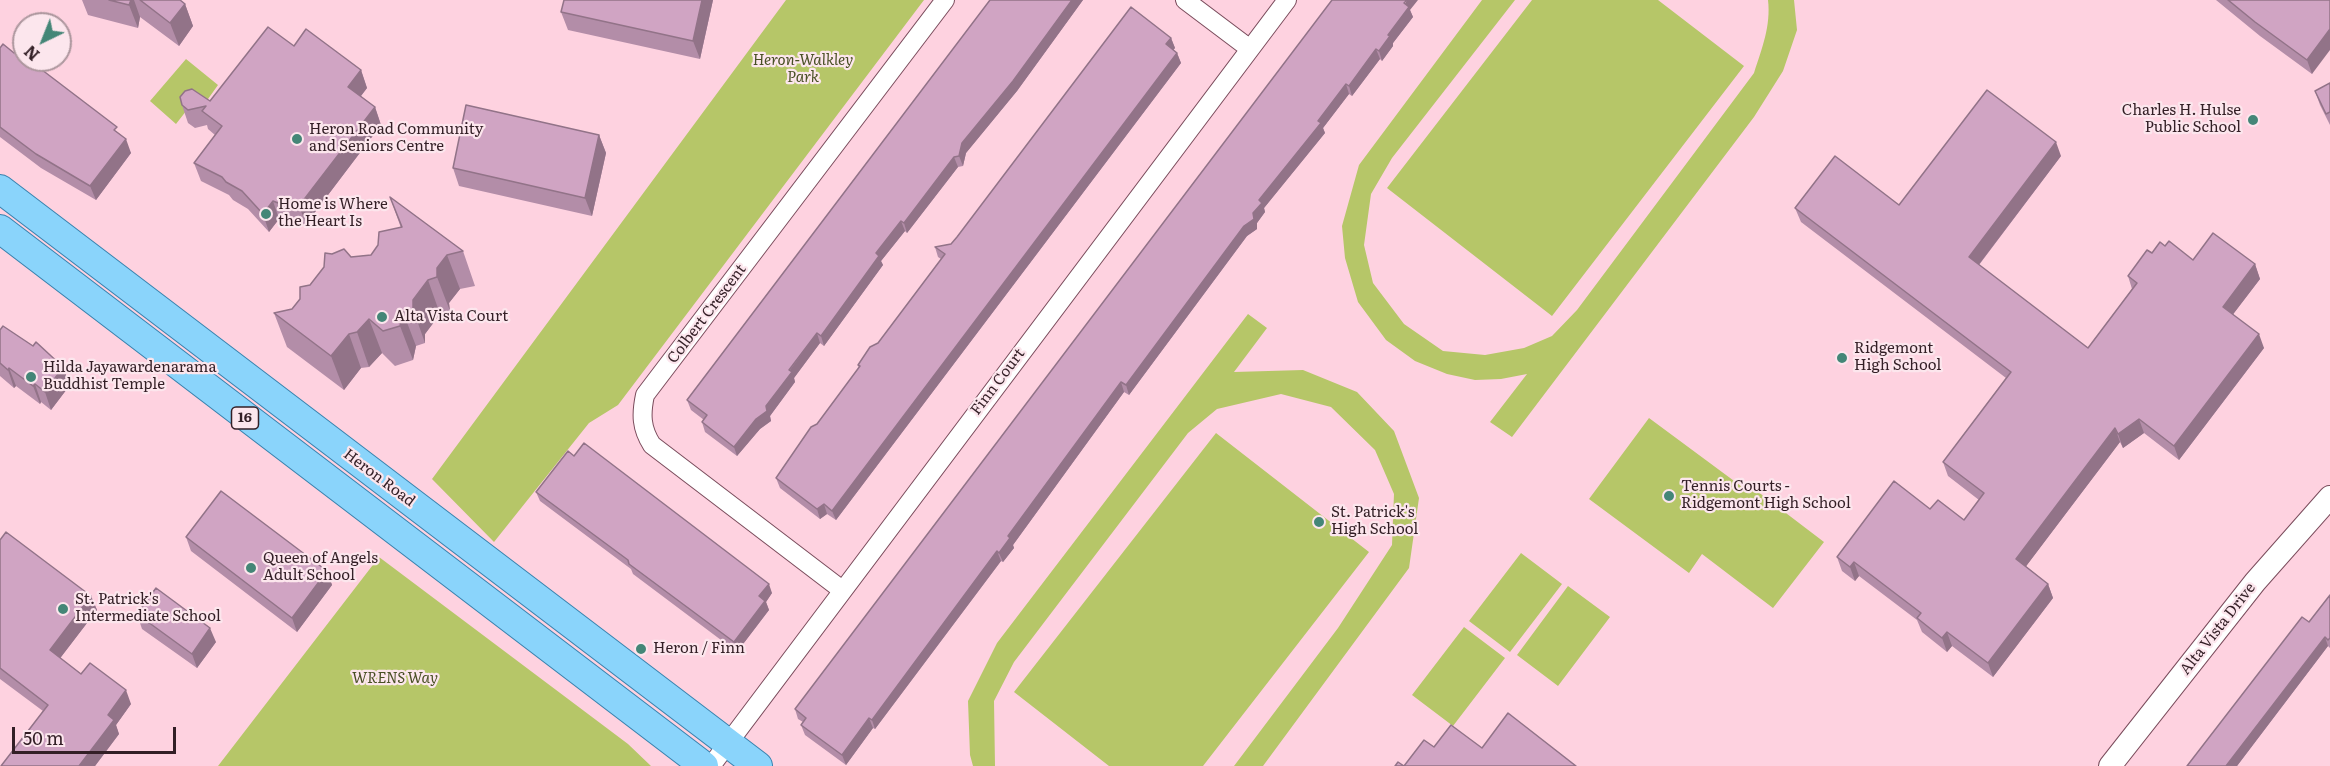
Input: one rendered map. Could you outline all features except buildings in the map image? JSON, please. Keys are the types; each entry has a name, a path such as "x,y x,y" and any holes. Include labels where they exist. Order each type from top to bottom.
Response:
{"main road":[{"name":"Heron Road","path":"0,189 758,766"},
{"name":"16","path":"0,229 704,766"}],"street":[{"name":"Colbert Crescent","path":"842,590 652,445 645,433 641,413 645,395 945,0"},
{"path":"1185,0 1250,49"},
{"name":"Finn Court","path":"711,766 1287,0"},
{"name":"Alta Vista Drive","path":"2110,766 2254,582 2330,497"}],"green space":[{"name":"Heron-Walkley Park","path":"786,0 924,0 618,405 589,423 494,542 432,479"},
{"path":"1482,0 1515,0 1392,158 1371,194 1364,245 1373,283 1404,324 1443,351 1485,355 1524,348 1552,336 1577,310 1754,73 1767,28 1768,0 1794,0 1797,30 1783,71 1754,117 1512,437 1490,422 1527,374 1501,379 1475,380 1447,374 1415,361 1386,340 1358,302 1345,258 1342,226 1359,165"},
{"path":"1532,0 1658,0 1744,66 1552,316 1387,188"},
{"path":"186,59 218,85 203,106 190,106 176,124 150,101"},
{"path":"1248,314 1267,328 1234,372 1303,370 1357,392 1394,431 1419,498 1409,568 1263,766 1234,766 1338,628 1392,545 1394,494 1375,450 1331,407 1281,394 1217,409 1188,433 1014,662 994,701 995,766 973,766 970,755 968,701 997,643"},
{"name":"Tennis Courts - Ridgemont High School","path":"1649,418 1749,492 1753,488 1824,542 1773,608 1702,554 1689,573 1589,499"},
{"path":"1216,433 1369,552 1203,766 1109,766 1014,692"},
{"path":"1521,553 1562,584 1510,652 1469,621"},
{"name":"WRENS Way","path":"379,557 628,744 651,766 218,766"},
{"path":"1568,586 1610,617 1558,686 1517,655"},
{"path":"1464,627 1505,658 1453,726 1412,695"}],"place":[{"name":"Charles H. Hulse Public School","path":"2253,120"},
{"name":"Heron Road Community and Seniors Centre","path":"297,139"},
{"name":"Home is Where the Heart Is","path":"266,214"},
{"name":"Alta Vista Court","path":"382,317"},
{"name":"Ridgemont High School","path":"1842,358"},
{"name":"Hilda Jayawardenarama Buddhist Temple","path":"31,377"},
{"name":"Tennis Courts - Ridgemont High School","path":"1669,496"},
{"name":"St. Patrick's High School","path":"1319,522"},
{"name":"Queen of Angels Adult School","path":"251,568"},
{"name":"St. Patrick's Intermediate School","path":"63,609"},
{"name":"Heron / Finn","path":"641,649"}]}
